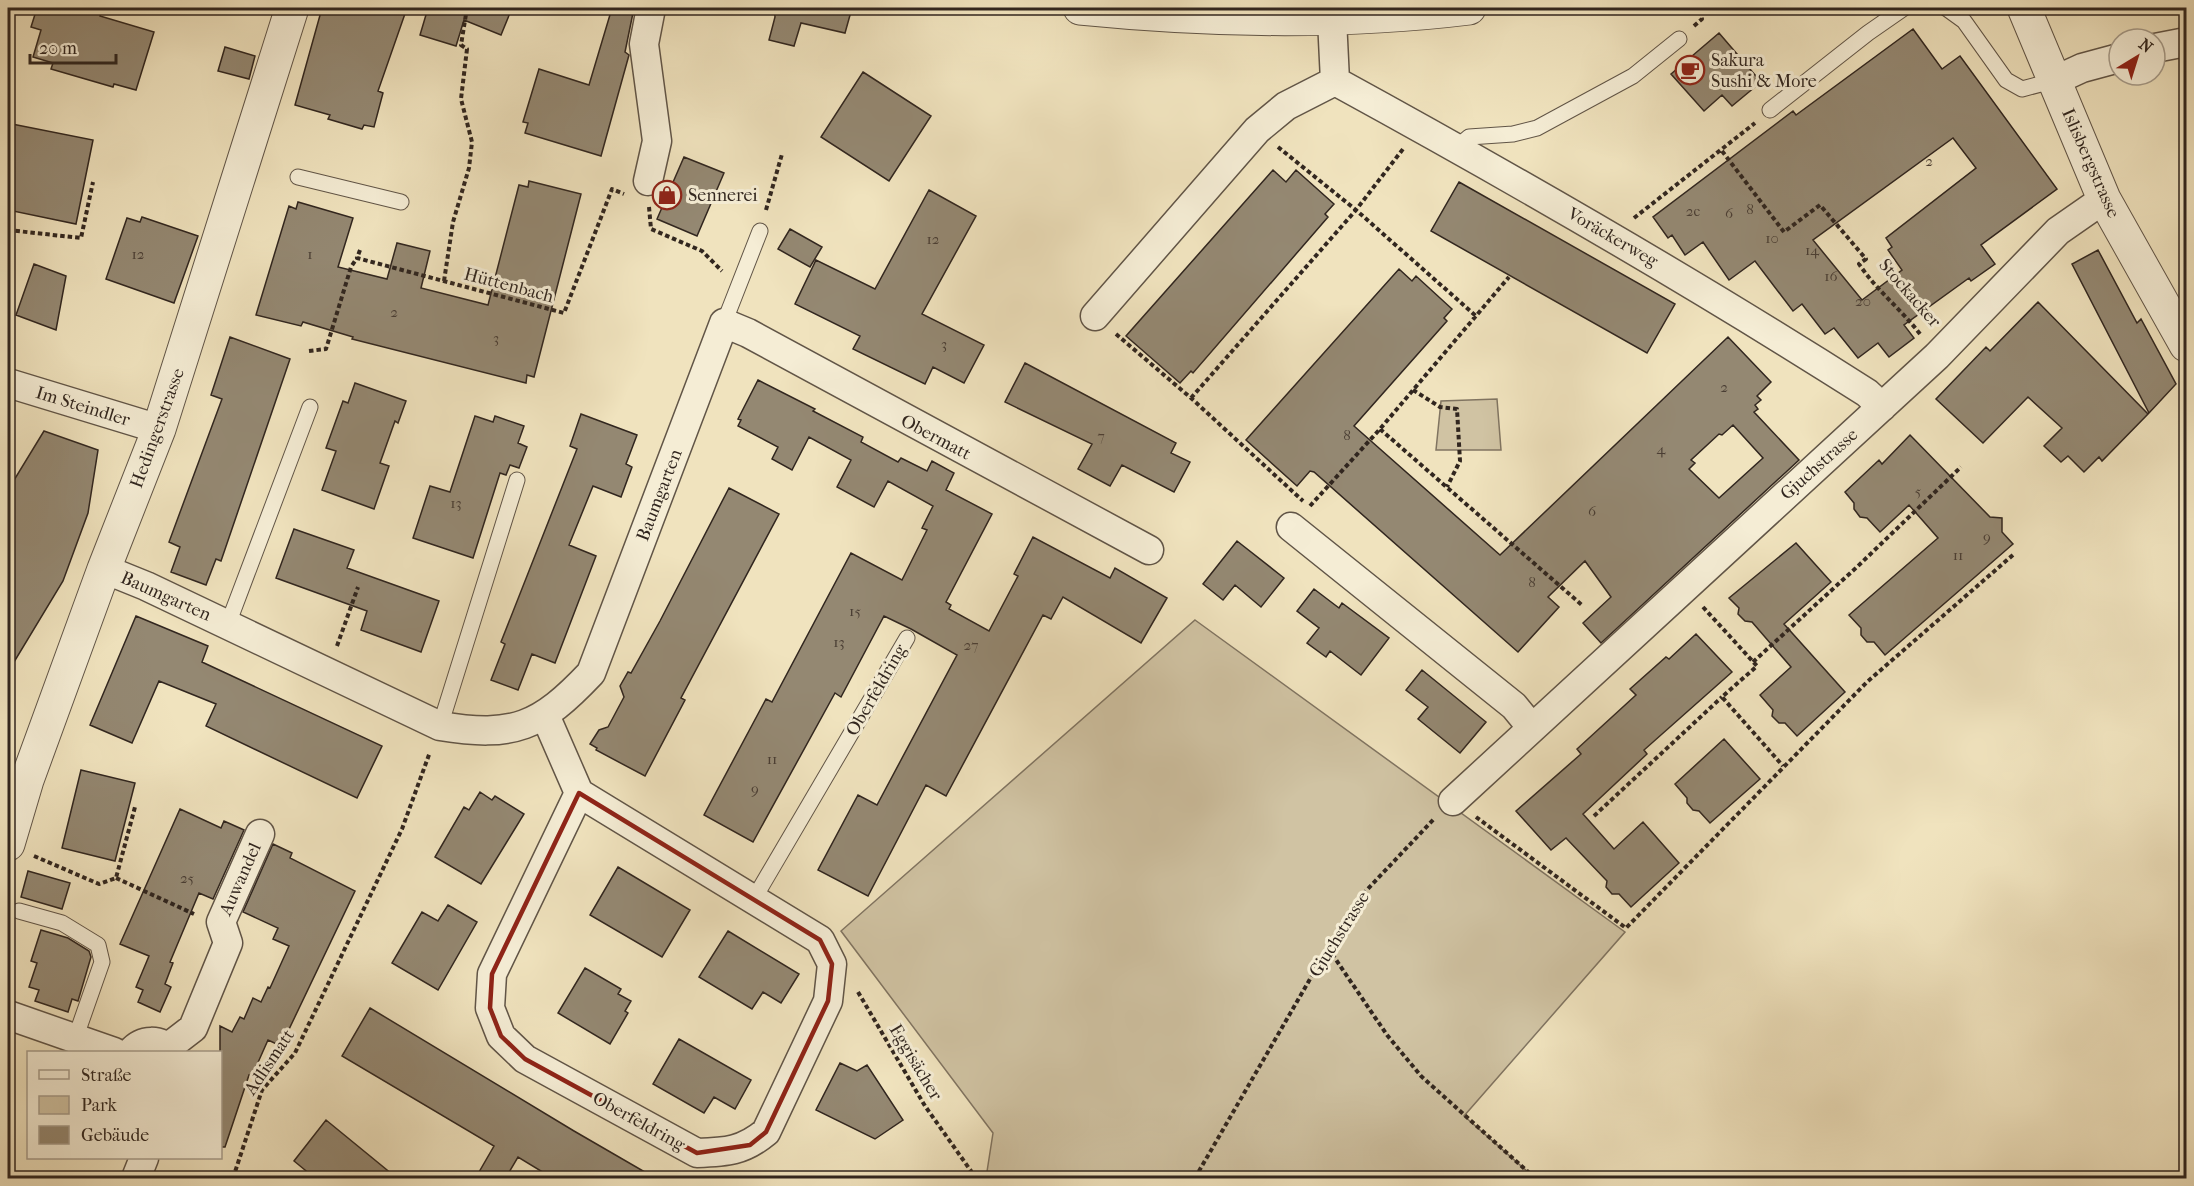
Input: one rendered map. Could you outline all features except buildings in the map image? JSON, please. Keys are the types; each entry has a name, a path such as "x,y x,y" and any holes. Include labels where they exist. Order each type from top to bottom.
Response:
{"street":[{"name":"Hedingerstrasse","path":"16,848 27,780 104,569 159,429 292,8"},
{"path":"642,196 657,141 644,44 651,8"},
{"path":"1080,8 1174,18 1332,19 1469,8"},
{"name":"Islisbergstrasse","path":"2024,8 2104,199 2187,345"},
{"path":"1095,316 1257,130 1286,106 1335,81 1332,19"},
{"path":"2167,46 2187,42"},
{"path":"2056,80 2082,68 2107,61"},
{"name":"Voräckerweg","path":"1335,81 1727,304 1867,393 1881,407"},
{"name":"Gjuchstrasse","path":"1454,801 1938,356 2058,231 2104,199"},
{"name":"Obermatt","path":"724,323 748,333 1149,550"},
{"name":"Baumgarten","path":"104,569 228,624 324,671 436,737 512,730 545,716 570,696 591,673 724,323"},
{"name":"Im Steindler","path":"8,383 159,429"},
{"path":"1300,517 1514,706 1532,728"},
{"path":"545,716 579,793 755,897 820,940 832,964"},
{"name":"Oberfeldring","path":"579,793 492,974 490,1008 501,1036 525,1059 697,1153 725,1152 750,1145 766,1132 791,1082 828,1000 832,964"},
{"name":"Auwandel","path":"169,1050 193,1028 228,943 221,922 260,834"},
{"path":"8,1016 108,1051"},
{"path":"134,1051 145,1042 153,1042 169,1050"},
{"path":"136,1179 144,1159"}],"lane":[{"path":"1770,110 1868,33 1904,8"},
{"path":"1946,8 1964,21 2006,80 2022,89 2056,80"},
{"path":"1456,148 1469,136 1513,134 1537,128 1633,76 1679,39"},
{"path":"298,177 401,202"},
{"name":"Baumgarten","path":"724,323 760,231"},
{"name":"Baumgarten","path":"228,624 310,407"},
{"path":"436,737 517,480"},
{"name":"Oberfeldring","path":"755,897 906,638"},
{"path":"19,911 62,923 98,945 102,962 75,1040"}],"path":[{"path":"444,281 453,222 469,168 472,142 461,99 467,49 461,45 467,8"},
{"path":"1191,398 1356,210 1419,127"},
{"path":"1644,210 1750,128"},
{"path":"1257,130 1356,210 1476,316"},
{"name":"Stockacker","path":"1722,151 1784,232 1820,205 1866,259 1859,264 1874,285 1903,311 1938,356"},
{"path":"760,231 782,154"},
{"path":"8,230 81,238 93,182"},
{"name":"Hüttenbach","path":"357,258 564,313 612,189 642,196"},
{"path":"642,196 651,229 702,251 732,281 739,284"},
{"path":"309,351 326,349 351,267 360,250"},
{"path":"1095,316 1191,398 1300,517 1380,429 1509,277"},
{"path":"1413,390 1440,407 1457,409 1460,461 1447,487"},
{"path":"1380,429 1583,606"},
{"path":"1753,662 1961,467"},
{"path":"1454,801 1626,928 1867,682 2014,554"},
{"path":"324,671 334,653 358,587"},
{"path":"1594,816 1756,666 1705,609"},
{"path":"1722,697 1783,766"},
{"name":"Adlismatt","path":"232,1179 261,1090 296,1053 355,932 402,828 436,737"},
{"name":"Gjuchstrasse","path":"1195,1179 1328,948 1362,895 1401,851 1454,801"},
{"path":"116,878 135,807"},
{"path":"16,848 99,884 116,878 181,907 213,925 221,922"},
{"path":"1328,948 1387,1035 1421,1076 1534,1179"},
{"name":"Eggisächer","path":"832,964 845,971 926,1106 971,1171 969,1179"}],"highlighted area":[{"path":"579,793 820,940 832,964 828,1001 766,1132 750,1145 697,1153 525,1059 501,1036 490,1008 492,974"}],"green space":[{"path":"1497,399 1501,450 1436,450 1441,401"},
{"path":"1195,620 1625,932 1464,1116 1535,1178 986,1178 993,1133 841,931"}],"place":[{"name":"Sakura Sushi & More","path":"1690,70"},
{"name":"Sennerei","path":"667,195"}]}
